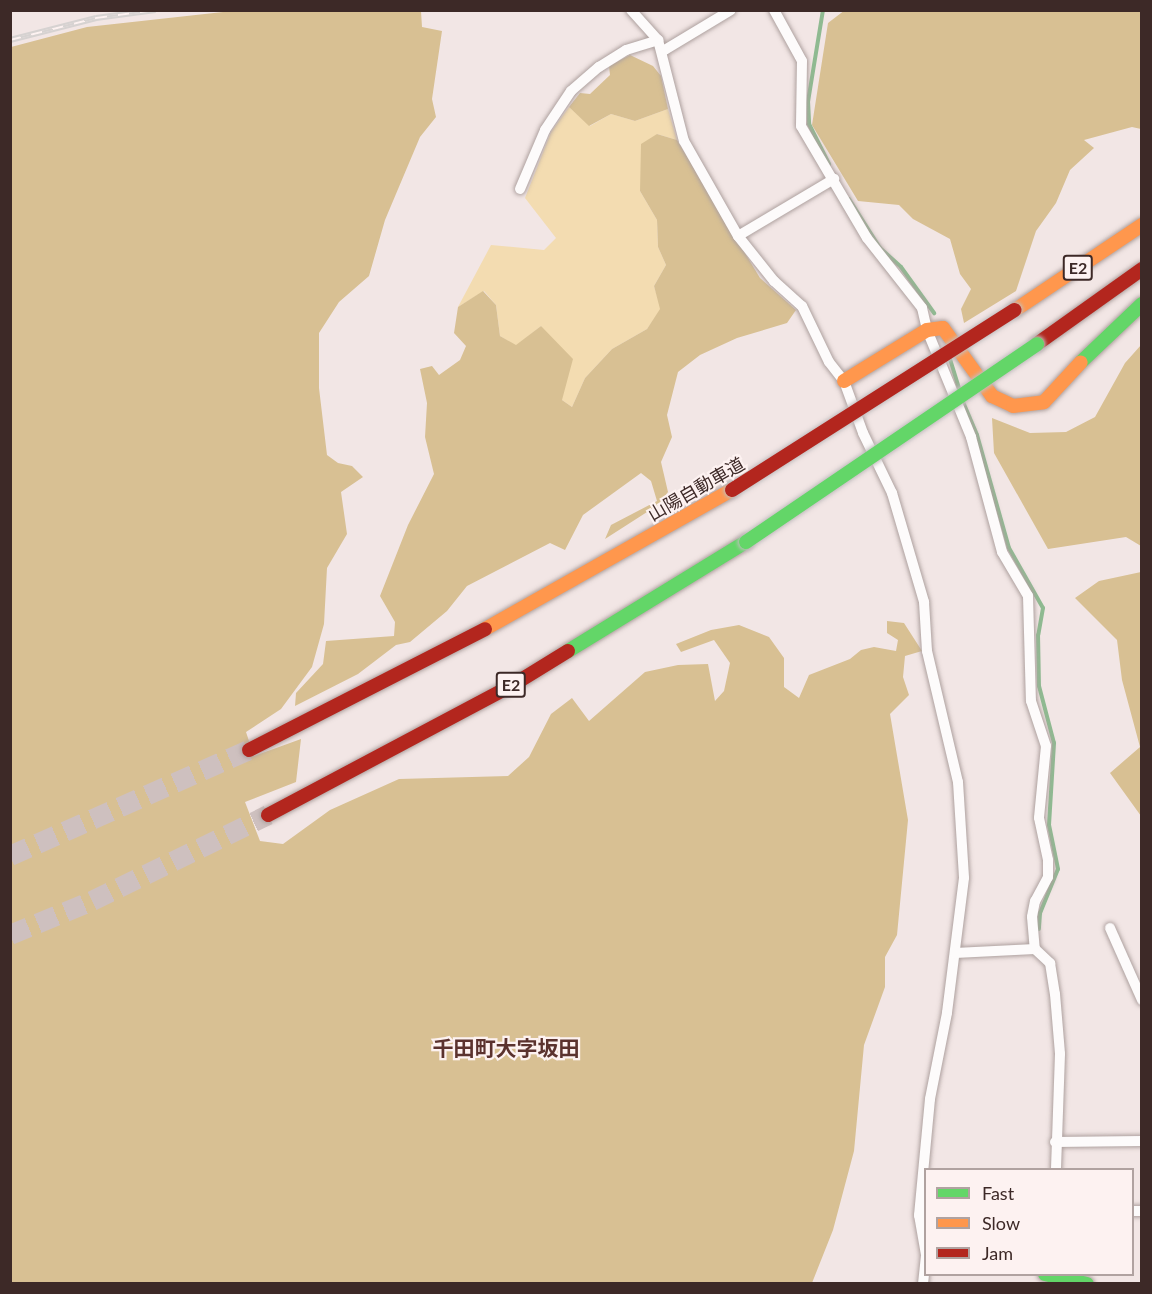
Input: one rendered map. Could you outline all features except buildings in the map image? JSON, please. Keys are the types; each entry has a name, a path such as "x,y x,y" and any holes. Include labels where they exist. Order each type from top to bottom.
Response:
{"main road":[{"name":"山陽自動車道","path":"249,750 510,616 732,490 1015,310 1142,225"},
{"name":"E2","path":"268,815 516,683 746,542 1037,344 1142,269"},
{"path":"844,381 927,330 943,328 992,396 1013,406 1044,402 1102,338 1142,304"},
{"path":"1056,1276 1087,1284"}],"street":[{"path":"630,10 658,40 663,51 684,141 738,236 774,281 802,306 829,362 844,381 863,433 892,493 924,602 927,651 950,735 958,782 964,878 930,1099 919,1215 924,1244"},
{"path":"663,51 731,10"},
{"path":"774,10 802,61 801,126 867,238 922,308 927,330 971,437 1002,552 1031,609 1031,701 1046,746 1039,818 1048,860 1048,877 1035,901 1032,917 1035,949 1050,963 1055,994 1060,1054 1055,1142 1056,1168"},
{"path":"519,189 545,130 571,91 599,67 626,50 658,40"},
{"path":"738,236 834,179"},
{"path":"1110,928 1142,1000"},
{"path":"954,953 1035,949"},
{"path":"1055,1142 1142,1141"}],"shaded area":[{"path":"845,10 1141,11 1141,129 1132,127 1084,140 1094,148 1070,170 1056,203 1036,231 1016,291 964,323 961,309 971,289 960,274 950,239 913,219 899,205 858,201 812,125 828,23"},
{"path":"232,11 421,11 422,27 442,31 432,99 436,117 420,137 385,220 369,276 339,302 319,333 319,388 327,455 338,463 352,466 363,477 341,492 347,534 327,568 324,624 312,667 281,709 246,732 254,756 301,739 296,782 245,802 260,841 283,844 330,810 399,779 508,776 529,757 551,714 572,698 589,721 645,672 678,665 708,664 715,701 724,691 730,663 714,640 681,652 676,644 711,630 739,625 769,637 784,658 784,687 799,698 809,675 850,659 861,650 874,647 896,651 898,640 887,633 887,621 904,623 922,651 905,656 903,677 909,695 890,714 908,820 897,935 885,957 885,987 864,1045 854,1151 833,1230 812,1283 11,1284 11,47 87,27"},
{"path":"630,55 653,66 661,76 668,109 635,121 611,114 589,126 569,107 580,93 590,94 610,75 609,66"},
{"path":"569,107 590,126 611,114 635,121 668,109 677,140 657,134 640,191 657,220 658,247 666,265 654,286 661,309 647,329 612,349 585,378 572,407 562,400 541,326 516,346 500,336 496,305 484,291 458,307 491,245 544,250 556,238 525,198 551,132"},
{"path":"657,134 677,140 760,278 796,310 787,323 737,338 700,355 678,372 667,415 672,437 661,462 668,492 658,505 605,539 611,525 657,501 651,481 641,473 583,515 565,550 550,543 467,586 447,611 410,642 396,645 358,674 295,706 296,693 323,664 326,641 394,636 395,622 380,596 408,525 434,474 425,437 427,403 420,369 432,366 439,375 460,360 466,346 454,333 458,307 483,291 496,305 500,336 516,345 541,326 573,359 562,400 572,407 585,378 612,349 647,329 660,309 654,286 666,265 658,247 657,220 640,191 641,144"},
{"path":"1141,345 1141,546 1126,537 1048,549 994,453 992,418 1030,433 1066,432 1095,417 1125,363"},
{"path":"1142,572 1141,816 1110,773 1140,747 1122,680 1117,640 1075,598 1099,581"}],"waterway":[{"path":"823,10 808,102 809,124 829,164"},
{"path":"849,199 880,248 901,267 934,313"},
{"path":"950,359 959,389"},
{"path":"963,402 977,435 1009,548 1043,608 1038,635 1039,686 1054,743 1049,825 1058,869 1040,913 1039,929"}],"tunnel":[{"path":"10,856 249,750"},
{"path":"10,935 92,901 268,815"}],"railway":[{"path":"10,40 96,18 155,10"}],"traffic: fast":[{"path":"1081,362 1142,304"},
{"path":"746,542 1037,344"},
{"path":"568,651 746,542"},
{"path":"1053,1276 1087,1284"}],"traffic: slow":[{"path":"1015,310 1142,225"},
{"path":"844,381 927,330 943,328 992,396 1013,406 1044,402 1081,362"},
{"path":"485,629 732,490"}],"traffic: jam":[{"path":"1037,344 1142,269"},
{"path":"732,490 1015,310"},
{"path":"249,750 485,629"},
{"path":"268,815 516,683 568,651"}],"district":[{"name":"千田町大字坂田","path":"506,1048"}]}
